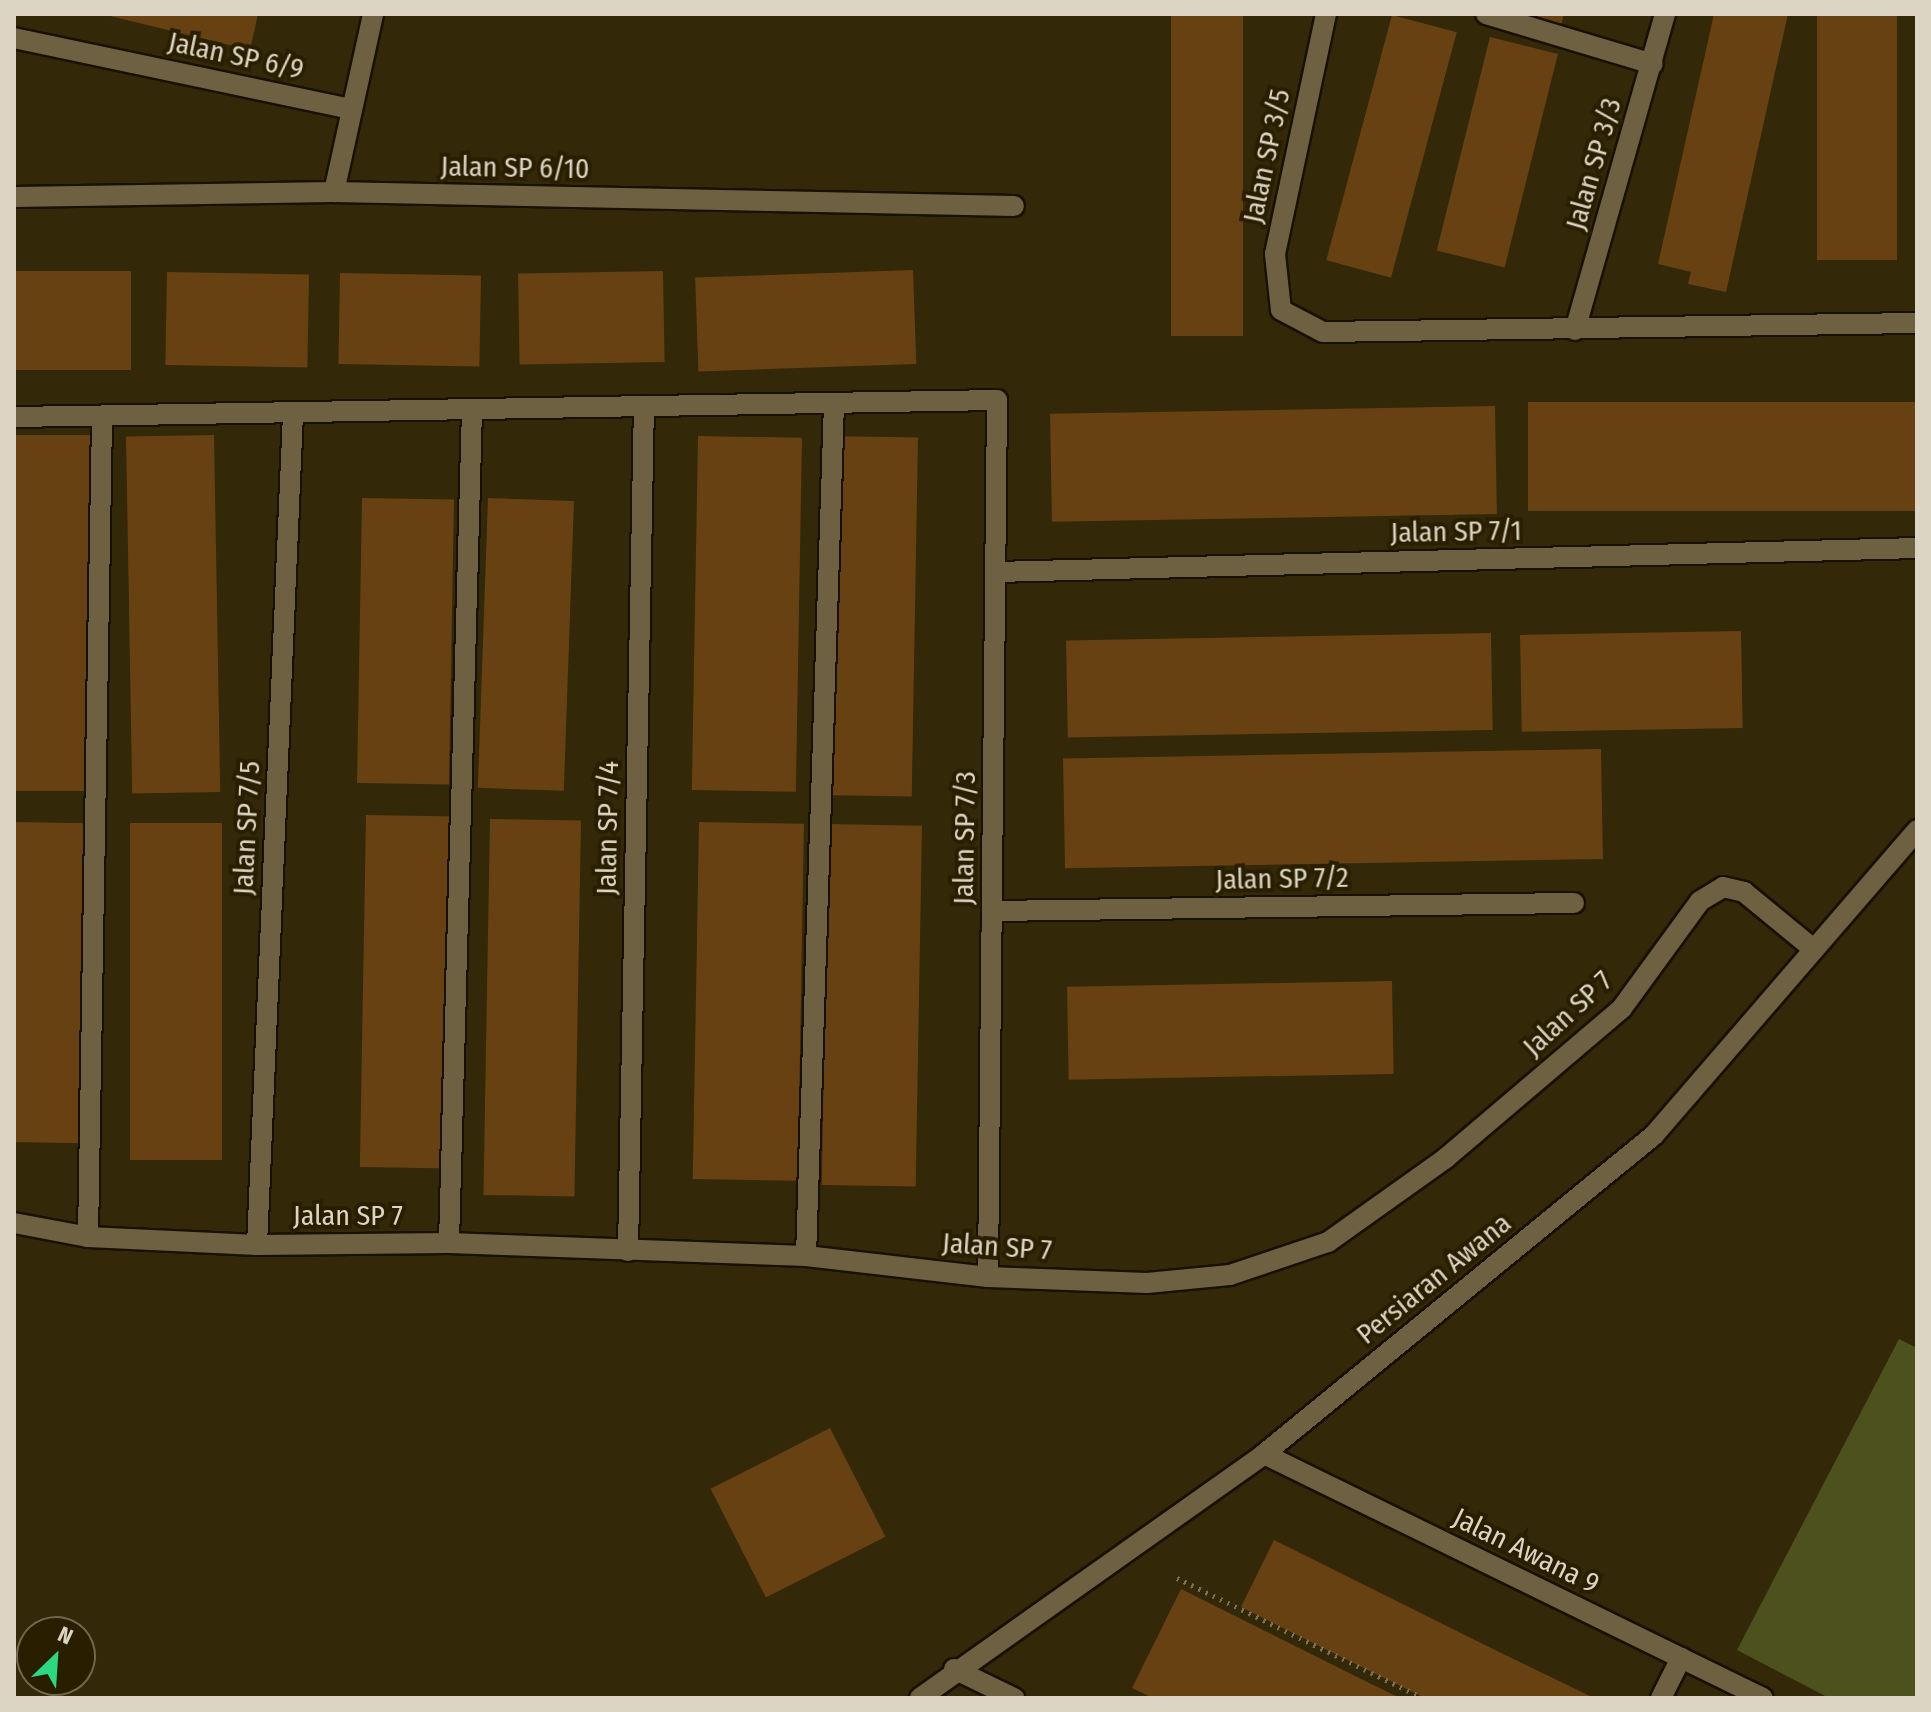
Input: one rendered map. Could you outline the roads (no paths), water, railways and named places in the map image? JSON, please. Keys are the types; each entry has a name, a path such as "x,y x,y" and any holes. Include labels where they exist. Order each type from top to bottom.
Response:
{"street":[{"path":"334,192 373,14"},
{"name":"Jalan SP 3/5","path":"1326,14 1275,254 1281,310 1323,332 1575,330"},
{"path":"1486,14 1653,64"},
{"name":"Jalan SP 3/3","path":"1575,330 1665,14"},
{"name":"Jalan SP 6/9","path":"14,38 352,109"},
{"name":"Jalan SP 6/10","path":"14,197 334,192 1014,206"},
{"path":"1575,330 1916,319"},
{"name":"Jalan SP 7/3","path":"834,403 997,400 988,1277"},
{"path":"14,417 834,403 806,1256"},
{"name":"Jalan SP 7/4","path":"628,1251 644,406"},
{"path":"449,1243 472,409"},
{"name":"Jalan SP 7/5","path":"257,1245 293,413"},
{"path":"88,1237 102,416"},
{"name":"Jalan SP 7/1","path":"996,572 1917,548"},
{"name":"Persiaran Awana","path":"920,1698 954,1669 1264,1454 1654,1135 1811,947 1917,830"},
{"name":"Jalan SP 7","path":"14,1223 88,1237 257,1245 449,1243 806,1256 988,1277 1175,1281 1230,1275 1328,1242 1446,1158 1622,1008 1700,901 1723,887 1744,892 1811,947"},
{"name":"Jalan SP 7/2","path":"992,911 1574,903"},
{"name":"Jalan Awana 9","path":"1264,1454 1763,1698"},
{"path":"1661,1698 1681,1658"},
{"path":"954,1669 1014,1698"}]}
